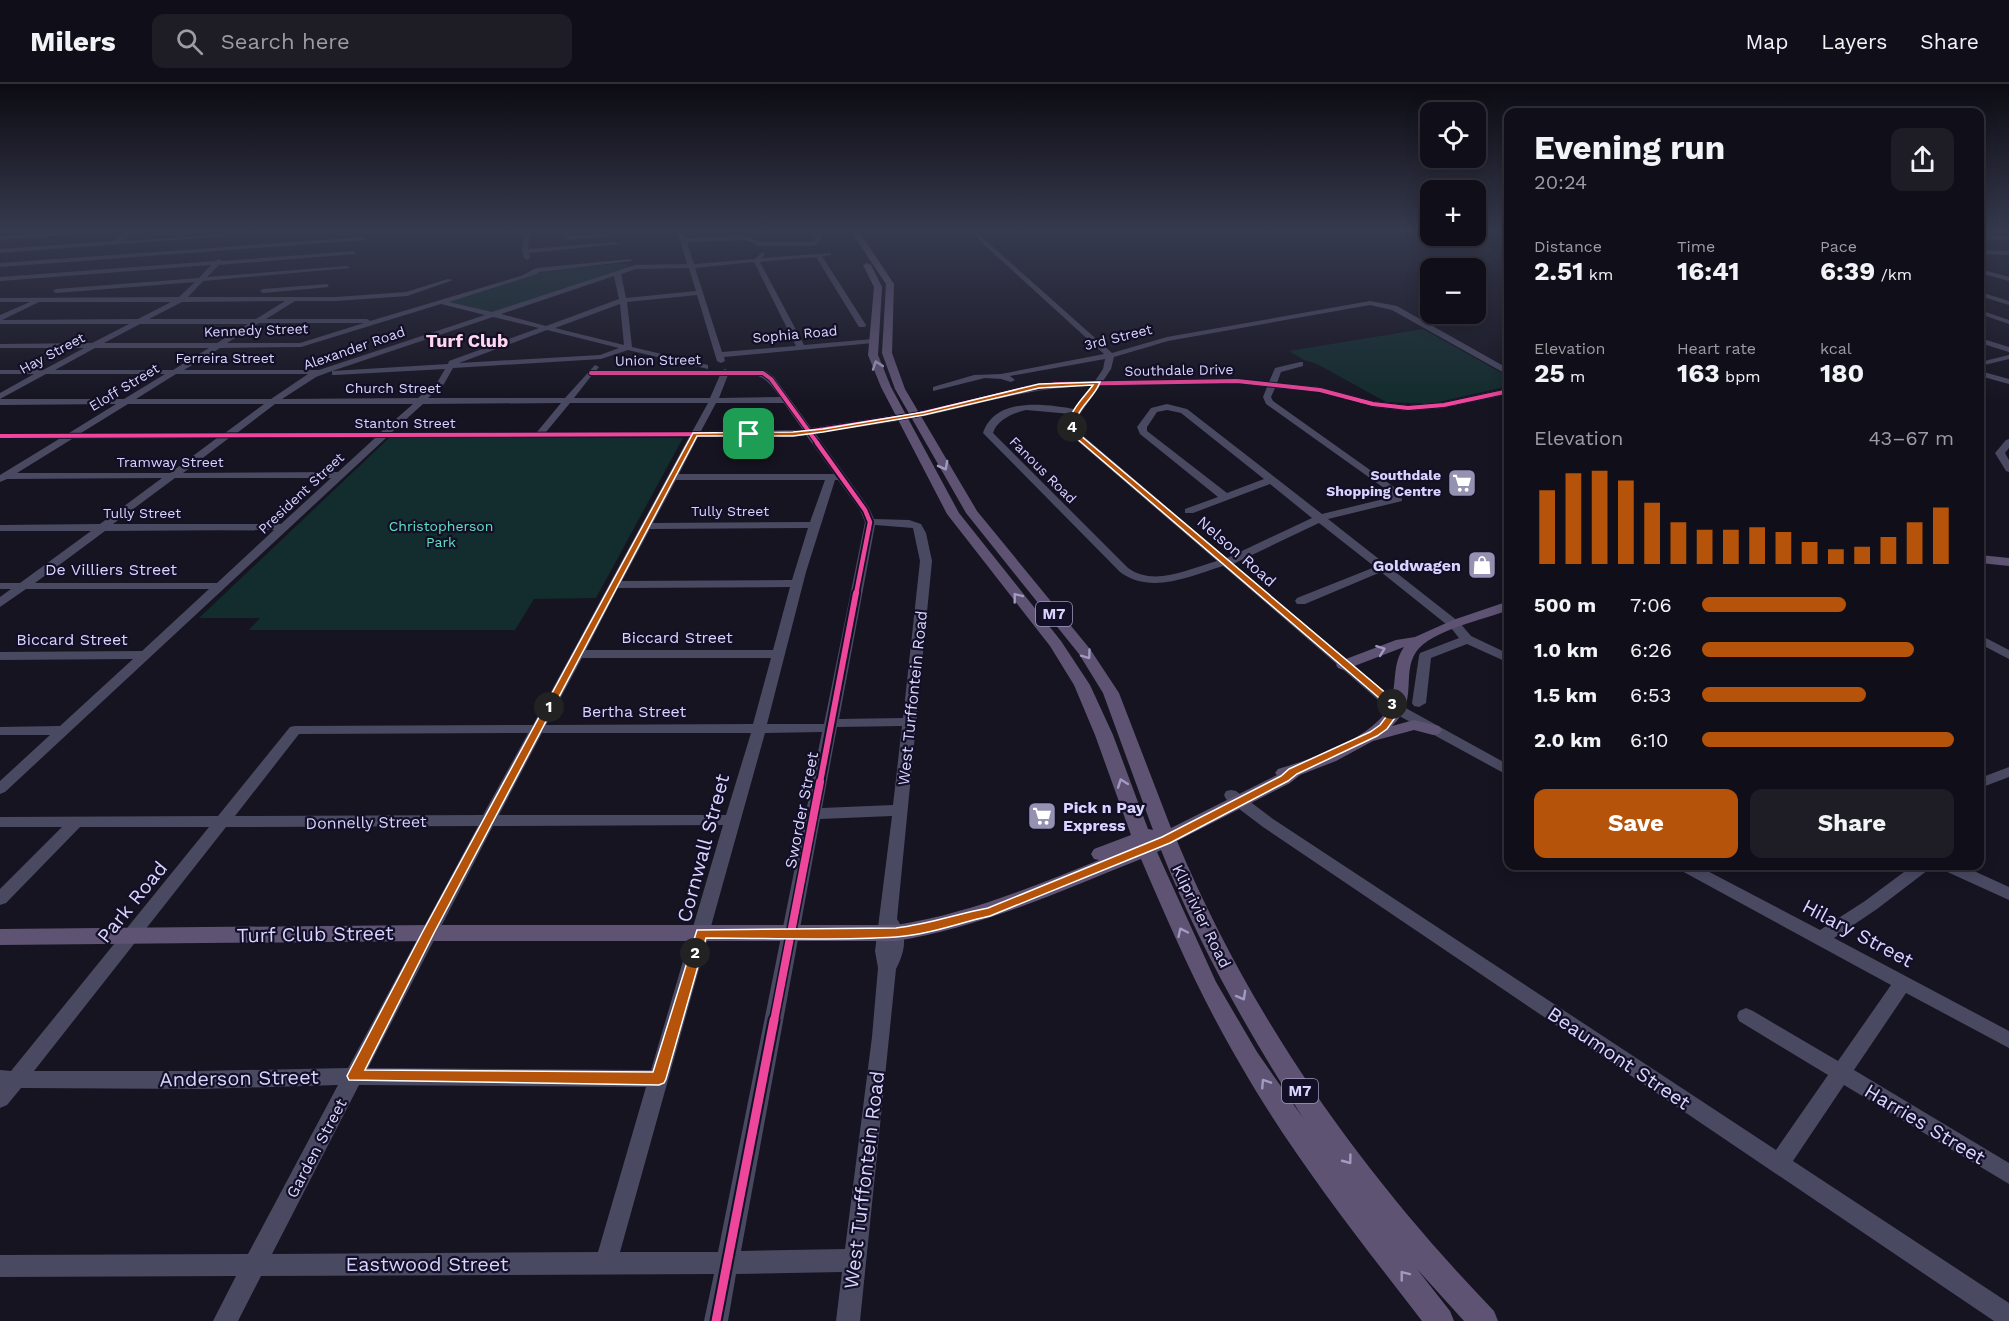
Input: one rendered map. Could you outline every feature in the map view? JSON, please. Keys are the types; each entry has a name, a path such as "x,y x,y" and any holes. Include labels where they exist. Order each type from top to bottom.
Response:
{"main road":[{"name":"Kliprivier Road","path":"877,288 873,341 877,368 972,513 1085,652 1101,676 1119,713 1154,839 1202,974 1249,1059 1333,1184 1440,1321"},
{"name":"Kliprivier Road","path":"890,288 887,353 909,416 956,519 1056,644 1075,672 1154,839 1261,1030 1292,1080 1357,1172 1440,1277 1484,1321"},
{"path":"1984,559 2009,562"},
{"path":"1344,665 1401,643 1419,640 1504,607"},
{"path":"1359,742 1381,729 1397,708 1406,656 1419,640"},
{"path":"1359,742 1414,725 1433,730"},
{"name":"Turf Club Street","path":"0,937 428,933 701,934 928,928 1002,908 1154,839 1235,799 1284,779 1293,771 1359,742"}],"street":[{"path":"0,320 60,288"},
{"path":"56,291 99,288"},
{"path":"183,298 194,288"},
{"path":"183,298 306,288"},
{"path":"0,300 293,299 407,294 426,288"},
{"name":"Kennedy Street","path":"0,346 306,344 487,288"},
{"name":"Alexander Road","path":"0,603 301,381 573,288"},
{"path":"620,288 628,348"},
{"path":"698,288 723,371"},
{"path":"770,288 801,347"},
{"path":"839,288 862,325"},
{"path":"1035,288 1110,355 1107,369 1076,412"},
{"name":"President Street","path":"0,789 441,382 451,366 465,358 623,300 700,293"},
{"path":"407,294 723,371 763,373 771,379 810,432 836,478 865,510 870,522"},
{"path":"1984,295 2009,304"},
{"name":"Hay Street","path":"0,396 183,298"},
{"name":"Eloff Street","path":"1,478 293,299"},
{"name":"3rd Street","path":"936,389 979,378 1110,355 1167,339 1362,303 1381,303 1394,308 1504,369"},
{"path":"1984,309 2009,304"},
{"path":"1984,312 2009,322"},
{"path":"0,320 381,321"},
{"name":"Sophia Road","path":"719,354 873,341"},
{"path":"1984,341 2009,350"},
{"name":"Ferreira Street","path":"0,372 320,373 602,357 628,348"},
{"path":"539,435 602,357"},
{"path":"1984,363 2009,357"},
{"path":"667,372 686,370 697,364"},
{"path":"1225,562 1320,518 1398,500 1396,492 1272,405 1267,398 1279,369 1300,364"},
{"name":"Union Street","path":"591,373 723,371"},
{"name":"Garden Street","path":"225,1321 428,933 713,401 724,379 723,371"},
{"path":"1984,374 2009,382"},
{"path":"1004,375 1024,389"},
{"name":"Southdale Drive","path":"810,432 909,416 1048,385 1223,380 1320,390 1373,404 1408,408 1444,405 1504,392"},
{"name":"Church Street","path":"0,402 786,400"},
{"name":"Fanous Road","path":"1076,412 1042,407 1013,410 993,424 988,433 1124,570 1135,578 1159,580 1225,562"},
{"path":"1225,497 1143,432 1142,427 1150,414 1162,407 1184,411 1455,625 1467,639 1504,657"},
{"name":"Nelson Road","path":"1076,412 1071,424 1077,436 1397,708"},
{"name":"Stanton Street","path":"0,436 810,432"},
{"path":"2009,442 2000,453 2009,469"},
{"path":"672,477 836,478"},
{"name":"Tramway Street","path":"1,478 337,478"},
{"name":"Cornwall Street","path":"606,1263 701,934 797,583 814,525 836,478"},
{"path":"1189,511 1272,480"},
{"name":"West Turffontein Road","path":"848,1321 887,968 895,955 891,928 899,810 926,555 917,526 909,523 870,522"},
{"name":"Sworder Street","path":"716,1321 870,522"},
{"name":"Tully Street","path":"646,526 814,525"},
{"name":"Tully Street","path":"0,528 284,527"},
{"path":"1301,601 1382,568"},
{"path":"614,585 797,583"},
{"name":"De Villiers Street","path":"0,586 221,586"},
{"path":"1419,703 1425,656 1467,639"},
{"path":"1984,641 2009,655"},
{"path":"1984,651 1995,647"},
{"name":"Biccard Street","path":"577,654 778,654"},
{"name":"Biccard Street","path":"0,656 145,655"},
{"path":"1397,708 1504,768"},
{"name":"Bertha Street","path":"295,730 758,729 908,722"},
{"path":"0,731 64,730"},
{"name":"Park Road","path":"0,1099 8,1079 131,937 295,730"},
{"path":"1984,781 2009,772"},
{"name":"Beaumont Street","path":"1235,799 2009,1317"},
{"path":"814,814 899,810"},
{"name":"Donnelly Street","path":"0,822 732,820"},
{"path":"0,899 75,823"},
{"name":"Hilary Street","path":"1694,870 2009,1040"},
{"path":"1821,938 1871,905 1917,870"},
{"path":"1958,870 2009,894"},
{"path":"1779,1164 1903,982"},
{"name":"Harries Street","path":"1746,1016 2009,1174"},
{"name":"Anderson Street","path":"8,1079 199,1080 354,1076 659,1079"},
{"name":"Eastwood Street","path":"0,1266 727,1263 855,1260"}],"green space":[{"path":"492,288 568,288 493,313 447,302"},
{"path":"1423,329 1504,374 1504,387 1430,404 1386,402 1289,351"},
{"name":"Christopherson Park","path":"389,438 683,438 596,598 534,599 515,630 249,630 260,618 199,618"}],"cycle path":[{"path":"591,373 763,373 771,379 865,510 870,522 716,1321"},
{"path":"0,436 793,434 915,415 1024,389 1058,384 1237,381 1320,390 1373,404 1408,408 1444,405 1504,392"}],"place":[{"name":"Southdale Shopping Centre","path":"1462,483"},
{"name":"Goldwagen","path":"1482,565"},
{"name":"Pick n Pay Express","path":"1042,816"}],"district":[{"name":"Turf Club","path":"467,341"}],"route":[{"path":"1098,383 1072,418 1071,426 1077,436 1397,708 1383,727 1374,734 1293,771 1284,779 1166,840 990,912 928,928 896,933 701,934 659,1079 354,1076 695,434 749,434 793,434 823,430 924,414 1039,386 1098,383"}]}
